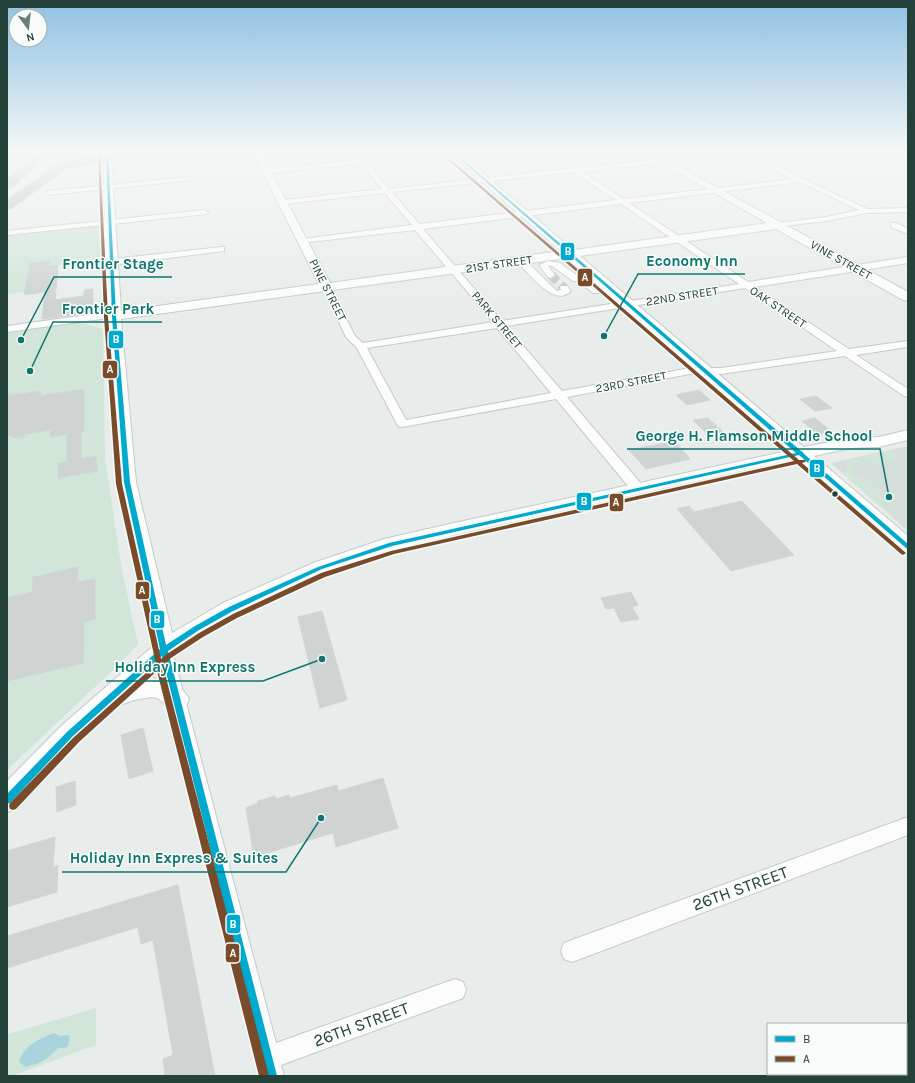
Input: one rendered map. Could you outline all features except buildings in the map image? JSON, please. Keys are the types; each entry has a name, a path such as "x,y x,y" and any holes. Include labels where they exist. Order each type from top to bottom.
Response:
{"main road":[{"path":"110,204 114,316 127,482 164,650"},
{"name":"PINE STREET","path":"285,204 327,288"},
{"path":"512,204 908,547"},
{"name":"VINE STREET","path":"738,204 908,297"},
{"name":"21ST STREET","path":"114,316 779,226"},
{"path":"850,443 867,433 899,426 908,427"},
{"path":"7,800 70,734 164,650 197,628 231,609 320,568 391,544 800,453 850,443 878,442 908,435"},
{"path":"105,702 128,692 146,688 163,690 177,699"}],"street":[{"name":"PARK STREET","path":"398,204 638,489"},
{"path":"303,241 609,204"},
{"name":"OAK STREET","path":"624,204 908,394"},
{"path":"850,204 866,211"},
{"name":"21ST STREET","path":"779,226 866,211 908,210"},
{"path":"7,233 204,212"},
{"path":"894,225 908,232"},
{"path":"112,262 221,249"},
{"path":"550,257 574,278 582,279 596,276"},
{"name":"22ND STREET","path":"361,346 908,260"},
{"path":"521,261 554,293 564,293 566,291 564,288"},
{"path":"551,275 543,265 549,263 560,265"},
{"path":"582,279 596,291"},
{"name":"PINE STREET","path":"327,288 351,336 361,346 402,424"},
{"path":"7,329 101,316 114,316"},
{"name":"23RD STREET","path":"402,424 690,371 723,371 908,344"},
{"path":"164,650 270,1067"},
{"name":"26TH STREET","path":"572,951 908,826"},
{"name":"26TH STREET","path":"270,1067 455,990"}],"shaded area":[{"path":"908,446 908,531 831,463"}],"green space":[{"path":"102,226 102,260 28,268 25,292 7,294 7,235"},
{"path":"79,322 103,329 105,458 121,565 138,644 114,669 7,770 7,333"},
{"path":"892,450 897,454 898,460 890,463 863,462 861,457"},
{"path":"859,458 859,462 854,464 852,471 853,473 873,484 884,499 889,503 879,505 844,475 848,467 842,461"},
{"path":"96,1008 96,1045 12,1076 7,1076 8,1034"}],"water":[{"path":"54,1033 60,1036 70,1036 68,1046 65,1048 58,1048 47,1058 31,1066 26,1067 19,1062 24,1051 28,1047 43,1037"}],"tunnel":[{"path":"551,275 564,288"}],"transit line":[{"name":"A","path":"101,204 106,317 119,484 156,652 264,1076"},
{"name":"B","path":"109,204 114,316 127,482 164,650 272,1076"},
{"name":"A","path":"500,204 903,553"},
{"name":"B","path":"512,204 908,547"},
{"name":"B","path":"7,800 70,734 164,650 197,628 231,609 320,568 391,544 801,453"},
{"name":"A","path":"13,806 76,740 169,656 201,635 235,616 323,575 393,552 803,461"}],"place":[{"name":"Economy Inn","path":"604,336"},
{"name":"Frontier Stage","path":"21,340"},
{"name":"Frontier Park","path":"30,371"},
{"name":"George H. Flamson Middle School","path":"889,497"},
{"name":"Holiday Inn Express","path":"322,659"},
{"name":"Holiday Inn Express & Suites","path":"321,818"}]}
